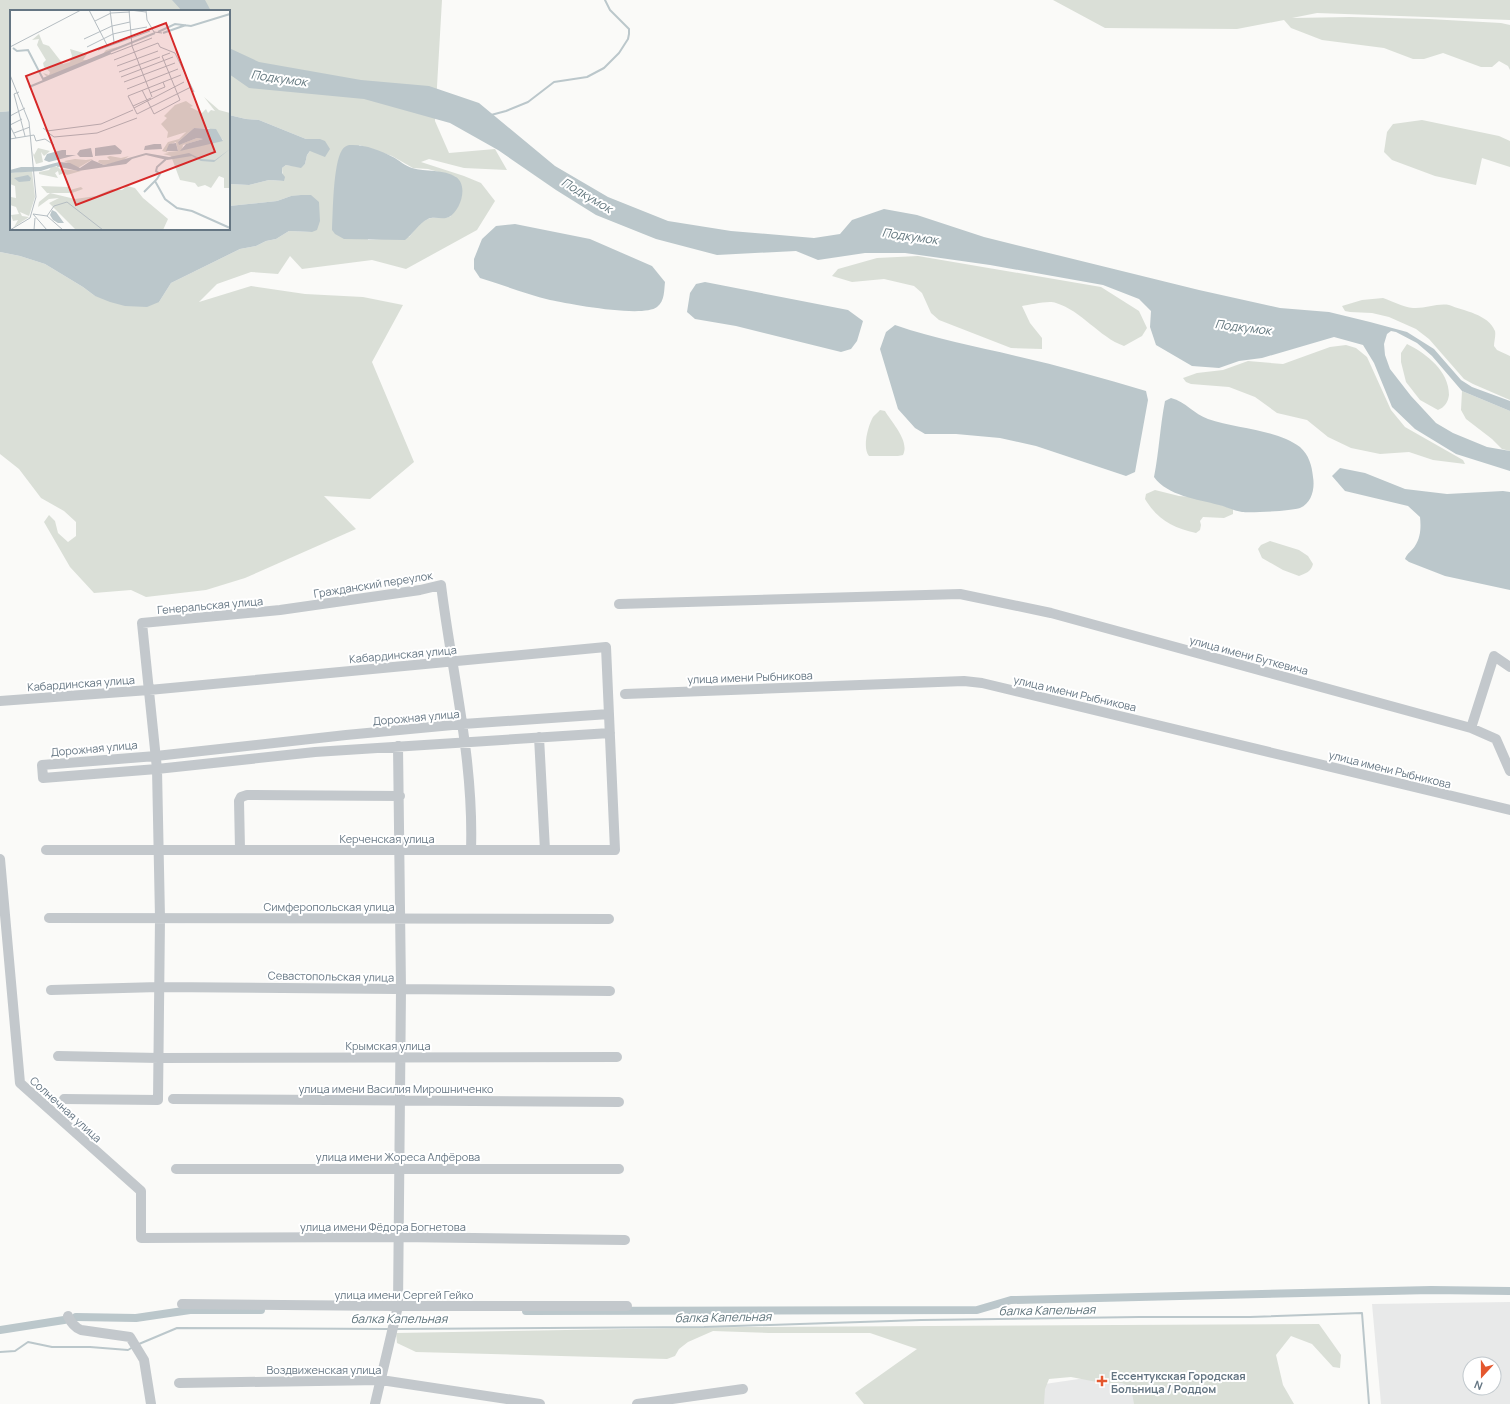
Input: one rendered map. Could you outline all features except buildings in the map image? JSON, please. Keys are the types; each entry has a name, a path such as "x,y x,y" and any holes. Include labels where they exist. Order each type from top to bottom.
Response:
{"street":[{"name":"Гражданский переулок","path":"280,610 420,590 441,585 447,634 466,743 472,815 471,850"},
{"name":"улица имени Буткевича","path":"619,604 960,594 1051,613 1471,728 1496,739 1510,771"},
{"name":"Генеральская улица","path":"149,690 142,623 280,610"},
{"name":"Кабардинская улица","path":"0,701 149,690 606,647 615,850"},
{"path":"1471,728 1494,656 1510,667"},
{"name":"улица имени Рыбникова","path":"625,694 964,681 989,685 1510,810"},
{"path":"64,1099 158,1100 160,918 158,769 149,690"},
{"name":"Дорожная улица","path":"609,714 463,724 156,756 42,765 43,778 158,769 315,752 610,733"},
{"path":"539,737 545,850"},
{"path":"375,1404 398,1306 398,1168 401,989 399,919 400,796 398,746"},
{"path":"240,849 239,801 241,797 247,795 400,796"},
{"name":"Керченская улица","path":"46,850 615,850"},
{"name":"Солнечная улица","path":"0,859 20,1083 141,1191 142,1238"},
{"name":"Симферопольская улица","path":"49,918 609,919"},
{"name":"Севастопольская улица","path":"51,990 159,987 610,991"},
{"name":"Крымская улица","path":"58,1056 159,1058 617,1057"},
{"name":"улица имени Василия Мирошниченко","path":"173,1099 619,1102"},
{"name":"улица имени Жореса Алфёрова","path":"176,1169 398,1168 619,1170"},
{"name":"улица имени Фёдора Богнетова","path":"142,1238 625,1240"},
{"name":"улица имени Сергей Гейко","path":"182,1304 627,1306"},
{"path":"70,1320 76,1328 81,1330 130,1337 144,1360 151,1404"},
{"name":"Воздвиженская улица","path":"179,1383 381,1380 540,1404"},
{"path":"637,1404 743,1389"}],"shaded area":[{"path":"0,0 442,0 435,121 449,153 495,149 507,170 464,168 429,159 421,162 481,183 495,201 477,230 406,269 372,260 302,269 290,256 278,274 251,272 217,284 199,302 251,286 305,294 363,297 403,305 372,362 414,462 370,499 324,496 356,529 245,578 206,590 146,597 131,590 94,593 70,567 44,522 49,515 55,521 58,533 68,542 76,536 76,522 64,511 41,498 19,469 0,454 0,252 20,256 45,264 95,296 159,302 171,283 240,249 256,246 266,241 276,239 289,231 312,232 311,195 291,196 277,201 230,206 230,184 249,185 269,180 283,181 282,168 286,165 301,167 305,164 307,155 320,139 306,139 259,120 230,115 230,10 10,10 10,111 0,112","holes":["359,145 392,156 413,168 428,169 456,177 451,216 446,218 431,218 425,220 409,237 368,240"]},
{"path":"1053,0 1510,0 1510,20 1317,13 1292,18 1350,17 1429,19 1501,23 1510,25 1510,70 1508,66 1499,61 1492,67 1481,67 1443,53 1424,59 1413,59 1384,48 1322,40 1291,28 1284,20 1237,29 1105,28"},
{"path":"1422,120 1499,136 1510,141 1510,167 1482,158 1476,185 1435,176 1392,160 1384,152 1387,132 1393,124"},
{"path":"918,256 1101,287 1139,311 1147,328 1142,336 1124,346 1106,337 1074,312 1065,307 1053,302 1039,303 1022,306 1030,323 1042,338 1042,349 1011,348 939,320 931,313 922,293 914,286 884,279 852,282 832,276 838,269 877,258"},
{"path":"1383,298 1413,308 1449,305 1475,314 1492,325 1495,331 1494,346 1497,350 1510,356 1510,400 1464,379 1429,339 1416,329 1389,317 1372,313 1345,311 1342,306 1362,300"},
{"path":"1407,344 1415,348 1436,364 1445,378 1448,386 1449,398 1444,406 1438,410 1420,400 1406,382 1401,362 1401,353"},
{"path":"1346,345 1356,348 1367,357 1391,410 1405,427 1463,460 1465,464 1433,460 1409,452 1380,454 1351,448 1328,437 1307,420 1277,413 1255,397 1229,387 1191,384 1186,382 1183,378 1197,373 1223,370 1248,361 1283,364 1330,347"},
{"path":"1462,391 1510,411 1510,451 1502,449 1492,439 1466,419 1461,410"},
{"path":"880,410 885,411 899,432 904,444 905,450 903,455 869,456 866,448 866,437 873,417"},
{"path":"1155,490 1179,496 1200,498 1233,509 1233,514 1224,518 1203,517 1200,521 1200,530 1196,533 1188,531 1166,522 1150,506 1145,499 1146,494"},
{"path":"1270,541 1299,550 1308,556 1313,564 1311,569 1299,576 1283,570 1262,558 1258,549 1261,545"},
{"path":"1510,1302 1510,1404 1381,1404 1372,1304"},
{"path":"1319,1324 1341,1355 1340,1368 1333,1367 1312,1344 1291,1336 1276,1355 1283,1385 1294,1404 1134,1404 1131,1387 1122,1383 1102,1383 1071,1377 1049,1379 1045,1389 1044,1404 864,1404 855,1393 917,1349 870,1333 769,1333 713,1331 688,1342 679,1349 675,1356 667,1359 416,1352 397,1343 396,1333 741,1327"},
{"name":"Ессентукская Городская Больница / Роддом","path":"1133,1371 1138,1404 1007,1404 1005,1390"}],"water":[{"path":"172,0 205,0 210,10 181,10"},
{"name":"Подкумок","path":"230,48 259,62 361,80 429,86 479,103 555,166 608,197 668,221 731,231 814,238 840,234 852,220 884,209 917,215 984,237 1199,290 1280,308 1329,312 1407,332 1434,349 1461,380 1472,387 1510,401 1510,411 1462,391 1432,356 1417,343 1396,332 1391,331 1387,334 1384,344 1385,355 1390,369 1411,396 1436,423 1453,433 1487,447 1510,451 1510,471 1456,454 1415,429 1392,407 1374,363 1363,345 1334,337 1262,358 1239,361 1219,368 1192,366 1156,345 1150,327 1151,311 1139,299 1103,285 990,265 905,253 865,253 818,260 796,251 717,255 656,239 596,215 556,190 498,150 450,123 364,99 249,88 230,75"},
{"path":"10,111 10,230 230,230 230,206 277,201 291,196 311,195 319,202 320,221 317,230 312,232 289,231 276,239 266,241 256,246 240,249 171,283 159,302 147,307 125,306 110,302 95,296 45,264 20,256 0,252 0,112"},
{"path":"230,115 259,120 306,139 320,139 325,141 330,149 325,157 310,151 307,155 305,164 301,168 286,165 282,168 282,173 285,177 284,181 269,180 249,185 230,184"},
{"path":"349,145 360,145 377,150 412,168 451,174 460,181 462,186 462,198 457,209 447,218 428,219 405,240 344,239 335,234 332,230 335,177 342,150"},
{"path":"515,224 590,239 652,266 665,282 664,295 660,305 649,310 637,311 605,309 550,300 480,278 474,269 474,259 482,239 496,226"},
{"path":"705,282 848,310 863,321 857,341 851,349 841,352 736,326 695,319 687,312 690,293 696,284"},
{"path":"895,325 940,338 1065,368 1146,391 1148,400 1135,472 1126,476 1036,446 1000,438 956,434 925,434 915,428 898,409 880,349 886,332"},
{"path":"1171,398 1181,402 1208,419 1279,436 1300,447 1308,457 1313,473 1313,490 1310,499 1304,506 1296,509 1271,512 1242,512 1192,499 1167,489 1154,477 1165,401"},
{"path":"1340,468 1365,473 1405,489 1447,494 1503,491 1510,492 1510,590 1445,576 1409,562 1405,559 1415,546 1418,539 1420,517 1408,506 1345,491 1332,476"}],"waterway":[{"path":"491,115 528,102 554,82 587,77 604,68 619,53 628,39 629,29 610,10 605,0"},
{"path":"526,1311 977,1310 1011,1300 1431,1290 1510,1291"},
{"path":"76,1317 136,1318 190,1310 261,1310"},
{"name":"балка Капельная","path":"395,1329 704,1327 921,1320 1250,1317 1362,1313 1369,1404"},
{"path":"0,1330 64,1320"},
{"name":"балка Капельная","path":"139,1344 177,1328 389,1329"},
{"name":"балка Капельная","path":"0,1352 15,1351 28,1342 52,1347 90,1347 128,1350 133,1347"}],"place":[{"name":"Ессентукская Городская Больница / Роддом","path":"1102,1381"}]}
